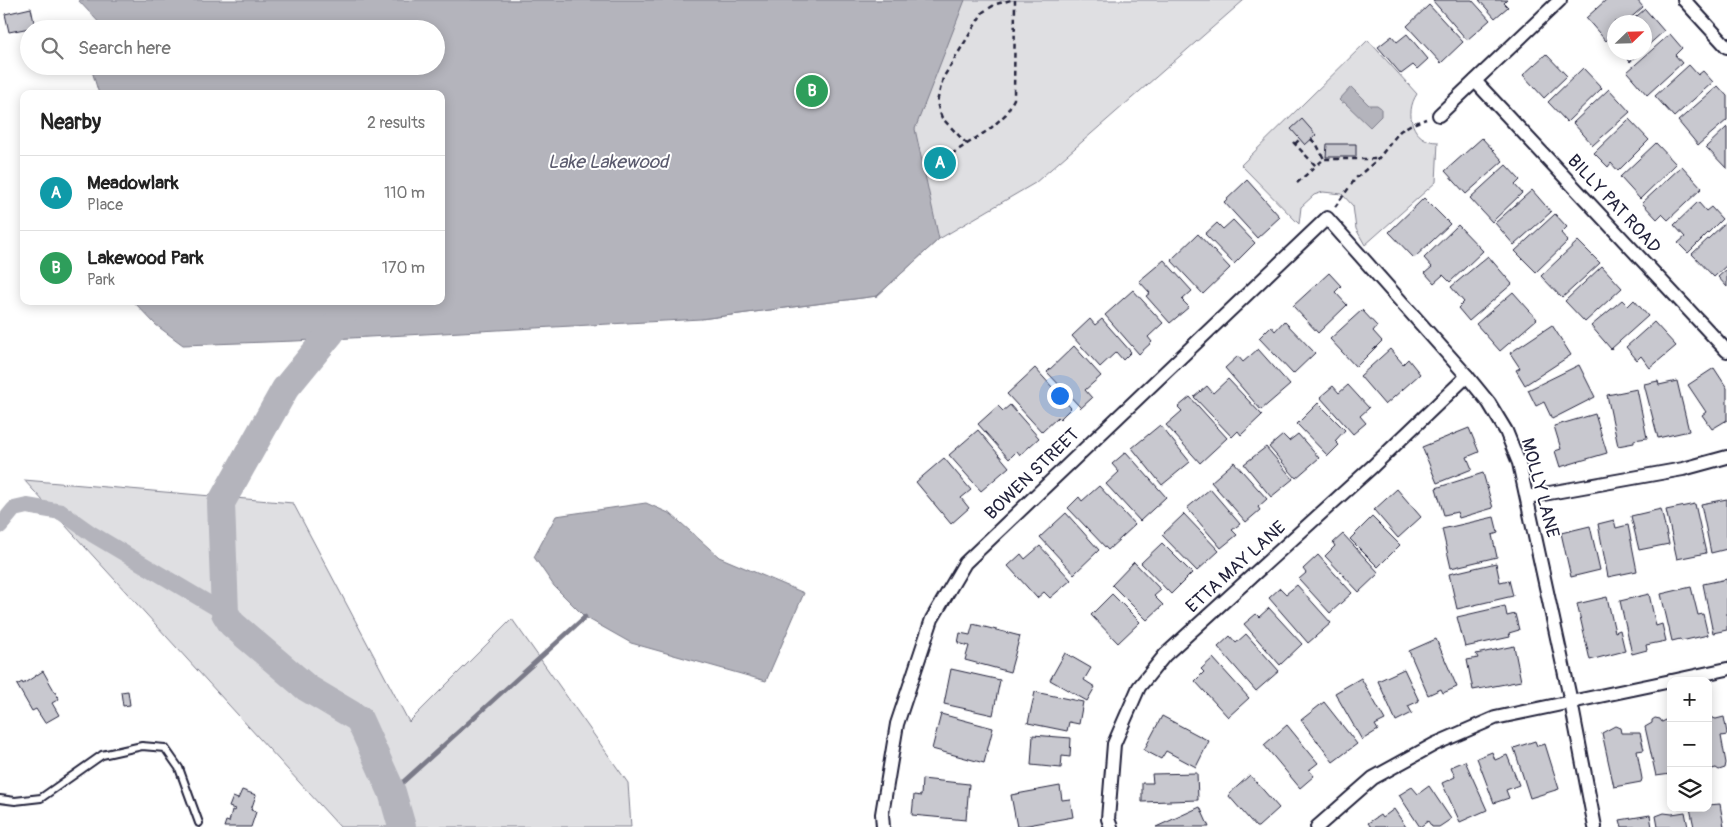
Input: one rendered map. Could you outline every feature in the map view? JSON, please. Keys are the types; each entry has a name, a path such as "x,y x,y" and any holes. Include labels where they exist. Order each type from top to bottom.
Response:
{"street":[{"path":"1439,115 1560,0"},
{"path":"1684,0 1727,47"},
{"name":"BILLY PAT ROAD","path":"1475,81 1727,350"},
{"name":"MOLLY LANE","path":"1327,218 1467,376 1489,403 1506,431 1519,463 1527,497 1571,702 1595,827"},
{"name":"BOWEN STREET","path":"883,827 882,814 897,724 932,619 965,563 1327,218"},
{"name":"ETTA MAY LANE","path":"1111,827 1108,819 1114,744 1139,688 1165,655 1373,466 1467,376"},
{"path":"1527,497 1683,469 1727,458"},
{"path":"1690,677 1727,669"},
{"path":"1317,827 1373,778 1435,744 1495,718 1667,682"}],"lane":[{"path":"0,799 16,801 41,798 102,755 142,746 165,748 179,768 199,823"}],"path":[{"path":"968,145 942,118 939,110 937,102 943,78 982,12 996,4 1011,0"},
{"path":"944,159 990,129 1006,114 1014,99 1015,0"},
{"path":"1327,218 1356,178 1378,159 1400,131 1410,125 1439,115"},
{"path":"1300,139 1294,143 1316,166"},
{"path":"1311,139 1324,159"},
{"path":"1297,183 1324,159 1378,159"}],"shaded area":[{"path":"471,0 1244,0 1035,183 939,239 877,296 701,319"},
{"path":"1368,40 1417,94 1411,110 1411,118 1417,132 1429,141 1438,142 1436,182 1365,245 1356,229 1353,206 1342,194 1323,192 1314,195 1301,207 1299,224 1241,165"},
{"path":"24,480 293,503 409,722 512,619 628,783 631,827 340,827"}],"water":[{"name":"Lake Lakewood","path":"78,0 965,0 915,129 939,239 877,296 701,319 295,341 183,345 156,325 137,305 445,305 445,90 98,90 93,75 445,75 445,20 97,20"},
{"path":"1351,87 1369,105 1377,105 1381,108 1381,116 1370,127 1344,102 1342,103 1339,100"},
{"path":"646,503 671,514 719,557 804,593 766,681 631,643 585,617 554,586 534,557 556,516"}],"building":[{"path":"1472,0 1490,20 1467,40 1433,1"},
{"path":"1479,0 1507,0 1504,3 1508,7 1495,18"},
{"path":"1606,0 1637,0 1643,7 1634,15 1607,15 1606,41 1586,18"},
{"path":"1429,5 1463,42 1441,63 1407,26"},
{"path":"31,8 34,20 20,20 20,30 9,32 5,14"},
{"path":"1645,9 1650,15 1638,15"},
{"path":"1652,17 1664,31 1652,42"},
{"path":"1407,34 1428,59 1417,69 1413,65 1401,74 1378,47 1392,36 1397,42"},
{"path":"1670,34 1682,48 1675,55 1682,63 1647,95 1627,72 1641,60 1652,60 1652,50"},
{"path":"1546,54 1567,76 1544,98 1523,75"},
{"path":"1689,65 1698,75 1703,71 1713,82 1674,117 1655,96"},
{"path":"1583,68 1602,88 1567,122 1548,102"},
{"path":"1718,86 1727,96 1727,120 1698,145 1678,121"},
{"path":"1609,89 1630,112 1593,145 1573,123"},
{"path":"1302,119 1316,135 1305,145 1291,129"},
{"path":"1629,119 1649,140 1618,171 1611,163 1608,167 1594,153"},
{"path":"1727,127 1727,169 1706,147"},
{"path":"1482,138 1503,161 1466,194 1445,171"},
{"path":"1656,143 1676,164 1640,199 1620,177"},
{"path":"1327,144 1356,144 1356,157 1326,157"},
{"path":"940,149 947,167 937,171 930,153"},
{"path":"1506,165 1520,180 1515,185 1522,193 1492,222 1470,198"},
{"path":"1682,166 1702,188 1668,220 1662,214 1657,219 1642,203"},
{"path":"1247,180 1280,217 1257,238 1224,202"},
{"path":"1532,190 1551,212 1514,245 1495,223"},
{"path":"1424,198 1450,224 1414,258 1389,232"},
{"path":"1698,202 1706,211 1711,207 1722,219 1688,253 1678,243 1685,237 1674,225"},
{"path":"1555,214 1567,227 1561,233 1568,241 1536,272 1515,251"},
{"path":"1233,220 1255,243 1234,264 1205,234 1217,223 1223,229"},
{"path":"1727,221 1727,265 1714,277 1692,254"},
{"path":"1458,225 1483,251 1450,282 1443,275 1434,283 1425,273 1432,267 1424,258"},
{"path":"1198,234 1230,268 1203,294 1171,260"},
{"path":"1578,241 1600,263 1562,298 1541,276"},
{"path":"1488,256 1512,284 1469,321 1458,308 1464,302 1451,287"},
{"path":"1164,260 1192,291 1182,300 1189,307 1170,323 1146,296 1150,293 1139,281"},
{"path":"1602,266 1622,288 1585,322 1565,301"},
{"path":"1727,269 1727,287 1718,277"},
{"path":"1329,273 1341,286 1335,292 1347,305 1318,333 1293,306"},
{"path":"1133,290 1163,323 1148,337 1152,342 1139,354 1105,315"},
{"path":"1513,292 1537,319 1500,351 1476,324"},
{"path":"1622,300 1628,306 1634,300 1648,316 1611,349 1591,326"},
{"path":"1362,310 1377,326 1373,331 1382,341 1356,367 1330,339"},
{"path":"1090,319 1095,325 1102,319 1131,352 1123,360 1116,352 1100,367 1072,336"},
{"path":"1284,321 1315,353 1293,374 1259,338 1271,326 1275,331"},
{"path":"1654,322 1676,346 1650,368 1641,356 1637,360 1626,347"},
{"path":"1552,325 1571,355 1525,385 1516,370 1520,368 1510,353"},
{"path":"1074,346 1101,376 1085,390 1092,398 1081,408 1047,372"},
{"path":"1258,349 1290,385 1261,410 1225,368 1238,356 1243,362"},
{"path":"1390,349 1403,364 1408,359 1420,374 1385,405 1360,376"},
{"path":"1579,365 1595,397 1552,419 1544,402 1536,406 1528,390"},
{"path":"1035,368 1071,408 1042,432 1007,394"},
{"path":"1714,368 1727,388 1727,420 1712,429 1702,415 1706,412 1688,385"},
{"path":"1228,379 1262,415 1241,435 1238,431 1232,437 1194,397 1207,386 1213,393"},
{"path":"1658,381 1659,385 1677,381 1689,431 1658,438 1644,384"},
{"path":"1348,385 1369,408 1360,416 1366,423 1353,434 1320,397 1333,386 1339,393"},
{"path":"1637,389 1647,438 1634,440 1634,443 1618,446 1607,395"},
{"path":"1190,397 1227,438 1200,463 1166,425 1182,411 1178,407"},
{"path":"1318,403 1345,430 1335,441 1339,445 1328,456 1297,424"},
{"path":"1010,405 1039,438 1020,455 1017,451 1009,459 978,424 998,406 1003,411"},
{"path":"1595,414 1607,453 1560,467 1555,451 1561,449 1554,426"},
{"path":"1160,425 1190,462 1162,485 1132,448"},
{"path":"1469,428 1479,452 1467,457 1472,469 1437,483 1422,447"},
{"path":"978,430 1009,467 981,491 949,455"},
{"path":"1298,434 1319,458 1296,478 1269,447 1283,435 1289,441"},
{"path":"1266,447 1293,479 1271,497 1244,464"},
{"path":"1126,452 1166,497 1140,521 1106,484 1119,472 1112,464"},
{"path":"944,458 971,490 961,498 969,508 951,524 916,482"},
{"path":"1234,462 1267,499 1258,507 1260,510 1246,522 1211,482"},
{"path":"1483,473 1493,508 1459,518 1457,512 1444,515 1436,488"},
{"path":"1099,486 1135,525 1108,550 1068,508 1079,497 1082,501"},
{"path":"1210,489 1240,524 1232,530 1237,535 1221,548 1187,508"},
{"path":"1397,489 1421,517 1398,538 1374,510"},
{"path":"1727,499 1727,549 1711,553 1701,504"},
{"path":"1695,504 1706,553 1677,559 1666,510"},
{"path":"1661,509 1669,544 1639,550 1631,516"},
{"path":"1066,513 1099,550 1074,574 1040,537"},
{"path":"1184,514 1219,551 1197,571 1162,535"},
{"path":"1372,517 1400,545 1378,567 1350,539"},
{"path":"1494,517 1498,533 1492,535 1497,557 1451,568 1442,529"},
{"path":"1614,520 1616,528 1628,525 1637,571 1608,577 1598,524"},
{"path":"1590,526 1600,570 1571,577 1561,533"},
{"path":"1343,534 1379,573 1359,592 1325,556 1335,546 1333,543"},
{"path":"1162,543 1192,573 1171,594 1141,563"},
{"path":"1040,546 1071,580 1050,598 1044,592 1037,598 1008,566 1021,554 1025,559"},
{"path":"1318,555 1352,593 1330,613 1299,579 1306,573 1303,569"},
{"path":"1134,562 1161,590 1154,596 1163,605 1147,620 1112,585"},
{"path":"1496,563 1500,582 1509,580 1513,596 1457,609 1449,574"},
{"path":"1727,579 1727,630 1713,633 1703,584"},
{"path":"1297,585 1331,623 1308,643 1269,598 1280,588 1286,594"},
{"path":"1691,587 1698,615 1703,614 1708,635 1672,641 1661,594"},
{"path":"1112,594 1140,622 1118,643 1091,615"},
{"path":"1649,594 1656,626 1662,624 1666,641 1646,645 1647,650 1632,654 1620,601"},
{"path":"1607,597 1615,632 1620,630 1625,651 1590,660 1577,604"},
{"path":"1505,606 1507,616 1515,614 1519,630 1509,633 1510,637 1465,647 1457,617"},
{"path":"1269,608 1302,644 1280,665 1244,624 1256,614 1259,617"},
{"path":"973,624 1020,636 1010,672 965,660 969,646 958,643 960,633 970,635"},
{"path":"1246,634 1279,671 1256,691 1218,647 1230,636 1236,643"},
{"path":"1436,639 1457,687 1443,693 1441,689 1428,695 1409,651"},
{"path":"1514,646 1521,681 1473,690 1467,660 1478,658 1476,654"},
{"path":"1065,653 1091,668 1084,680 1095,687 1087,701 1050,680"},
{"path":"1213,658 1249,698 1228,717 1195,681 1204,672 1201,669"},
{"path":"951,669 1000,680 993,715 944,704"},
{"path":"1404,669 1419,701 1408,706 1412,713 1396,721 1378,681"},
{"path":"43,671 59,699 52,703 59,715 45,723 36,709 32,711 17,685 22,682 23,684"},
{"path":"1361,678 1385,720 1375,725 1378,730 1362,740 1335,693"},
{"path":"128,691 130,705 123,706 121,692"},
{"path":"1035,692 1083,702 1079,724 1069,722 1067,731 1028,723"},
{"path":"1324,702 1357,744 1333,762 1301,720"},
{"path":"941,714 993,728 984,763 932,749"},
{"path":"1162,716 1209,741 1196,767 1166,751 1161,759 1144,750"},
{"path":"1724,717 1727,735 1721,736 1726,763 1725,768 1719,770 1716,768 1712,769 1712,718"},
{"path":"1655,718 1660,719 1662,722 1667,720 1667,775 1656,776 1645,727 1652,723 1652,720"},
{"path":"1287,725 1318,763 1309,770 1314,776 1300,788 1264,745"},
{"path":"1615,726 1620,728 1621,733 1640,733 1644,750 1637,751 1641,782 1614,787 1602,733"},
{"path":"1033,735 1071,738 1070,757 1062,756 1061,768 1031,765"},
{"path":"1535,741 1537,746 1545,744 1559,789 1530,798 1514,748"},
{"path":"1492,752 1495,760 1507,755 1519,785 1506,790 1509,798 1494,803 1477,758"},
{"path":"1465,761 1487,810 1460,822 1442,783 1455,777 1451,767"},
{"path":"1197,773 1198,800 1142,802 1142,783 1153,783 1152,774"},
{"path":"1250,775 1279,808 1258,827 1228,795"},
{"path":"922,779 969,784 966,820 912,815 914,795 921,796"},
{"path":"1060,786 1062,800 1070,799 1073,817 1017,827 1011,795"},
{"path":"1429,786 1451,819 1439,827 1432,827 1428,821 1420,827 1399,795 1412,787 1418,794"},
{"path":"242,790 256,795 251,810 256,812 251,827 224,827 226,821 229,822 232,810 234,811 235,809 229,807 233,797 238,799"},
{"path":"1720,804 1724,827 1694,827 1691,812 1712,812 1712,805"},
{"path":"1200,807 1209,827 1156,827"},
{"path":"1394,809 1406,827 1371,827 1368,823 1380,815 1382,818"},
{"path":"1685,812 1688,827 1658,827 1656,816 1664,813"},
{"path":"1650,815 1652,827 1622,827 1620,820"}],"waterway":[{"path":"348,305 330,334 285,389 221,503 225,613 232,624 307,688 359,719 392,792 402,827"},
{"path":"0,526 14,509 27,506 61,512 92,534 225,613"},
{"path":"392,792 585,617"}],"place":[{"name":"Lakewood Park","path":"812,91"},
{"name":"Meadowlark","path":"940,163"}]}
